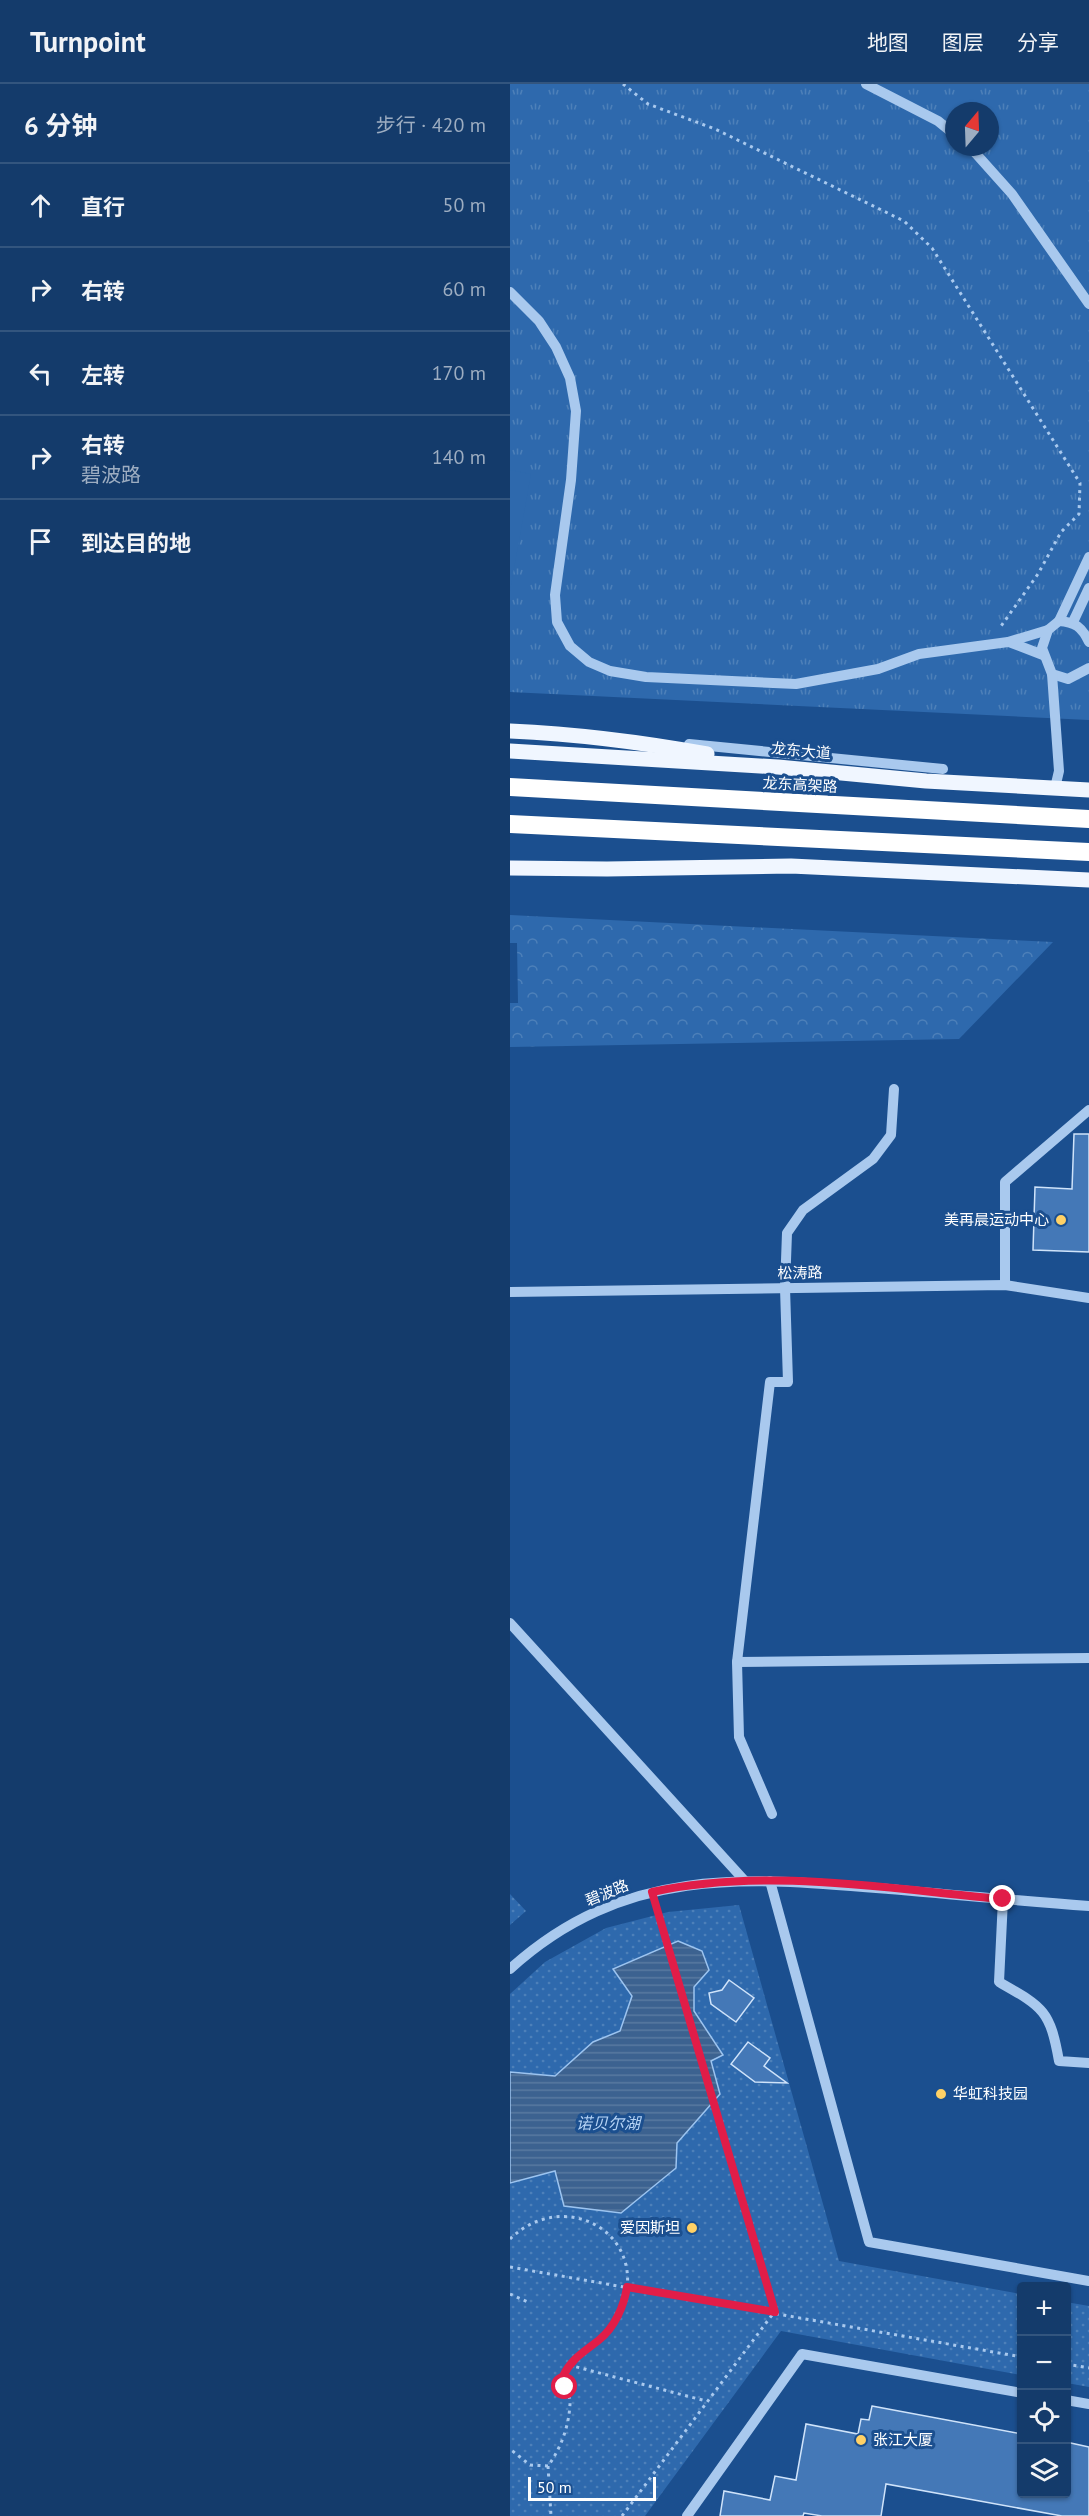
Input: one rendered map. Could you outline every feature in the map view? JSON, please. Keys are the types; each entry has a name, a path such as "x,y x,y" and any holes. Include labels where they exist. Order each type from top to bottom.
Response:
{"highway":[{"name":"龙东高架路","path":"510,787 1089,819"},
{"path":"510,824 1089,852"}],"main road":[{"path":"510,731 572,734 640,742 778,767"},
{"name":"龙东大道","path":"510,751 778,767 915,781 1089,790"},
{"path":"510,868 791,866 1089,880"}],"street":[{"path":"866,84 945,127"},
{"path":"978,156 1012,194 1089,304"},
{"path":"510,292 539,321 556,347 570,378 576,411 571,480 555,595 557,622 570,646 589,662 610,671 646,677 796,684 878,669 919,654 1008,642 1048,630 1059,621 1089,557"},
{"path":"1073,622 1089,588"},
{"path":"1059,621 1073,622 1084,632 1089,642"},
{"path":"1048,630 1042,648 1052,674 1059,771 1055,788"},
{"path":"1008,642 1043,655"},
{"path":"1052,674 1068,679 1089,668"},
{"path":"510,724 572,728 750,752 943,769"},
{"path":"772,1815 740,1737 737,1662 770,1382 788,1382 785,1288 787,1233 803,1210 873,1159 891,1135 894,1089"},
{"path":"1005,1285 1005,1182 1089,1110"},
{"name":"松涛路","path":"510,1292 1005,1285 1089,1298"},
{"path":"510,1623 744,1880"},
{"path":"737,1662 1089,1658"},
{"name":"碧波路","path":"510,1969 567,1928 614,1905 652,1892 695,1884 744,1880 770,1881 1089,1906"},
{"path":"770,1881 869,2242 1089,2282"},
{"path":"1003,1899 999,1982 1045,2012 1054,2031 1059,2061 1089,2063"},
{"path":"687,2516 802,2354 1017,2392"},
{"path":"1071,2401 1089,2404"}],"path":[{"path":"622,84 648,104 715,129 904,221 932,248 1080,483 1079,514 1061,532 1038,574 996,633 995,644"},
{"path":"652,1892 716,2102 775,2312"},
{"path":"510,2239 519,2230 538,2220 562,2216 582,2219 600,2226 615,2239 624,2257 629,2280 624,2306 613,2324 600,2339 579,2353 563,2376 570,2403 564,2438 548,2466 552,2516"},
{"path":"510,2267 1017,2356"},
{"path":"510,2294 528,2302"},
{"path":"622,2516 706,2401 775,2312"},
{"path":"569,2365 706,2401"},
{"path":"1071,2365 1089,2368"},
{"path":"510,2449 530,2465 548,2466"}],"green space":[{"path":"510,84 1089,84 1089,720 510,692"},
{"path":"510,470 531,474 510,591"},
{"path":"510,915 1053,942 959,1039 510,1047 510,1003 518,1003 517,943 510,943"},
{"path":"510,1894 526,1911 510,1925"},
{"path":"739,1905 839,2261 1017,2293 1017,2374 781,2331 645,2516 510,2516 510,1994 545,1962 606,1928 668,1912"},
{"path":"1071,2303 1089,2306 1089,2387 1071,2384"}],"water":[{"name":"诺贝尔湖","path":"678,1941 702,1951 709,1970 694,1987 694,2011 723,2055 711,2061 720,2094 677,2143 676,2168 621,2213 564,2206 555,2171 510,2183 510,2072 555,2076 593,2042 620,2031 632,1996 613,1969"}],"building":[{"name":"美再晨运动中心","path":"1074,1134 1089,1134 1089,1252 1033,1250 1035,1187 1072,1189"},
{"path":"729,1980 754,1998 736,2022 711,2004 709,1993 722,1990"},
{"path":"748,2042 770,2058 764,2066 787,2083 755,2082 731,2064"},
{"path":"872,2406 1017,2433 1017,2498 1071,2498 1071,2443 1089,2447 1089,2516 1062,2516 886,2484 881,2516 822,2516 804,2513 803,2516 720,2516 724,2491 770,2500 775,2476 796,2480 806,2424 858,2434 861,2419 869,2420"}],"place":[{"name":"美再晨运动中心","path":"1061,1220"},
{"name":"华虹科技园","path":"941,2094"},
{"name":"爱因斯坦","path":"692,2228"},
{"name":"张江大厦","path":"861,2440"}],"route":[{"path":"565,2387 563,2376 569,2365 579,2353 600,2339 613,2324 624,2306 627,2287 775,2312 716,2102 652,1892 684,1885 744,1880 803,1882 1003,1899"}]}
